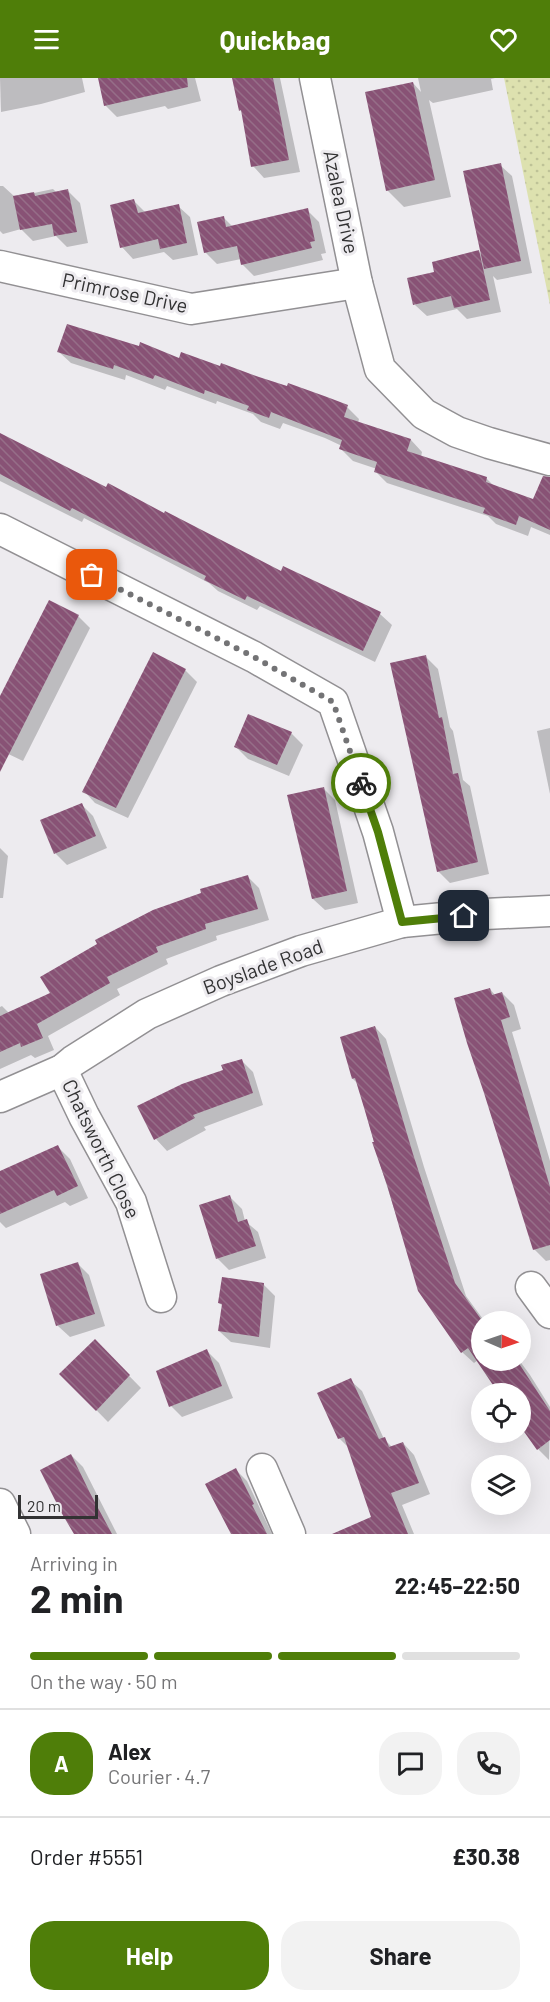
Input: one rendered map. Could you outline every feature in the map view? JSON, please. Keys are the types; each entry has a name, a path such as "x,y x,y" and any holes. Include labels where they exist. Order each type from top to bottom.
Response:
{"street":[{"name":"Azalea Drive","path":"315,78 357,283 380,369 424,414 457,432 550,460"},
{"name":"Primrose Drive","path":"0,266 191,309 357,283"},
{"path":"0,529 254,657 333,702 378,832 402,922"},
{"name":"Boyslade Road","path":"0,1097 62,1070 147,1014 221,981 301,951 402,922 485,914 550,911"},
{"name":"Chatsworth Close","path":"62,1070 84,1116 131,1202 161,1297"},
{"path":"531,1287 550,1313"},
{"path":"262,1469 290,1534"},
{"path":"0,1504 15,1534"}],"green space":[{"path":"504,78 550,78 550,305"}],"building":[{"path":"98,78 187,78 188,87 104,106"},
{"path":"232,78 273,78 289,160 251,167 241,110 239,111"},
{"path":"413,82 435,180 386,191 365,92"},
{"path":"501,163 521,261 484,269 463,171"},
{"path":"68,189 77,232 54,236 52,224 20,230 13,196 34,192 35,196"},
{"path":"134,199 138,213 179,204 187,243 160,249 158,239 120,248 110,205"},
{"path":"308,208 315,241 310,242 312,248 241,265 237,246 204,253 197,222 224,216 226,227"},
{"path":"479,250 490,300 454,308 451,296 413,305 407,278 434,272 432,262"},
{"path":"67,324 139,346 140,342 179,358 181,352 220,366 221,363 327,397 348,405 344,417 411,439 407,451 487,477 486,482 533,499 543,476 550,477 550,530 519,516 516,525 483,513 485,508 374,472 377,462 339,449 342,440 271,412 269,418 247,410 249,406 205,390 204,394 155,375 153,379 114,365 113,369 57,352"},
{"path":"0,433 106,487 108,483 281,571 283,566 381,612 363,651 247,596 245,600 204,580 206,576 72,508 70,511 0,474"},
{"path":"49,600 79,615 0,772 0,696"},
{"path":"153,652 186,669 116,808 82,792"},
{"path":"426,655 439,718 442,717 453,774 458,773 478,862 437,872 390,663"},
{"path":"248,714 292,732 277,765 234,747"},
{"path":"324,787 347,891 312,899 287,795"},
{"path":"82,803 96,836 54,854 40,820"},
{"path":"248,875 258,909 205,924 206,929 156,947 158,952 107,977 110,983 37,1024 43,1038 21,1047 20,1043 0,1052 0,1016 50,993 40,977 97,944 95,940 153,910 201,893 200,889"},
{"path":"490,988 492,995 502,992 510,1017 501,1020 550,1187 550,1245 533,1250 454,998"},
{"path":"375,1026 455,1283 475,1311 471,1311 471,1352 468,1348 461,1353 418,1291 372,1142 374,1142 355,1078 352,1079 340,1037"},
{"path":"242,1059 253,1093 193,1115 195,1118 154,1140 137,1106 182,1084 223,1070 221,1065"},
{"path":"58,1145 78,1186 57,1196 54,1190 0,1214 0,1171"},
{"path":"230,1195 238,1222 247,1219 256,1246 216,1259 199,1205"},
{"path":"78,1262 95,1314 56,1326 40,1274"},
{"path":"222,1277 264,1283 259,1337 218,1331 222,1304 218,1303"},
{"path":"95,1339 130,1375 96,1411 59,1374"},
{"path":"207,1349 222,1386 169,1407 156,1371"},
{"path":"484,1371 524,1371 550,1411 550,1440 537,1450 531,1442 531,1383 492,1383"},
{"path":"351,1378 379,1439 385,1437 389,1447 403,1442 419,1483 391,1493 408,1534 332,1534 371,1517 344,1437 338,1439 317,1393"},
{"path":"71,1454 112,1534 74,1534 61,1512 40,1470"},
{"path":"236,1468 267,1534 231,1534 205,1484"}],"way so far":[{"path":"92,575 254,657 333,702 361,783"}],"route":[{"path":"361,783 378,832 402,922 464,916"}]}
